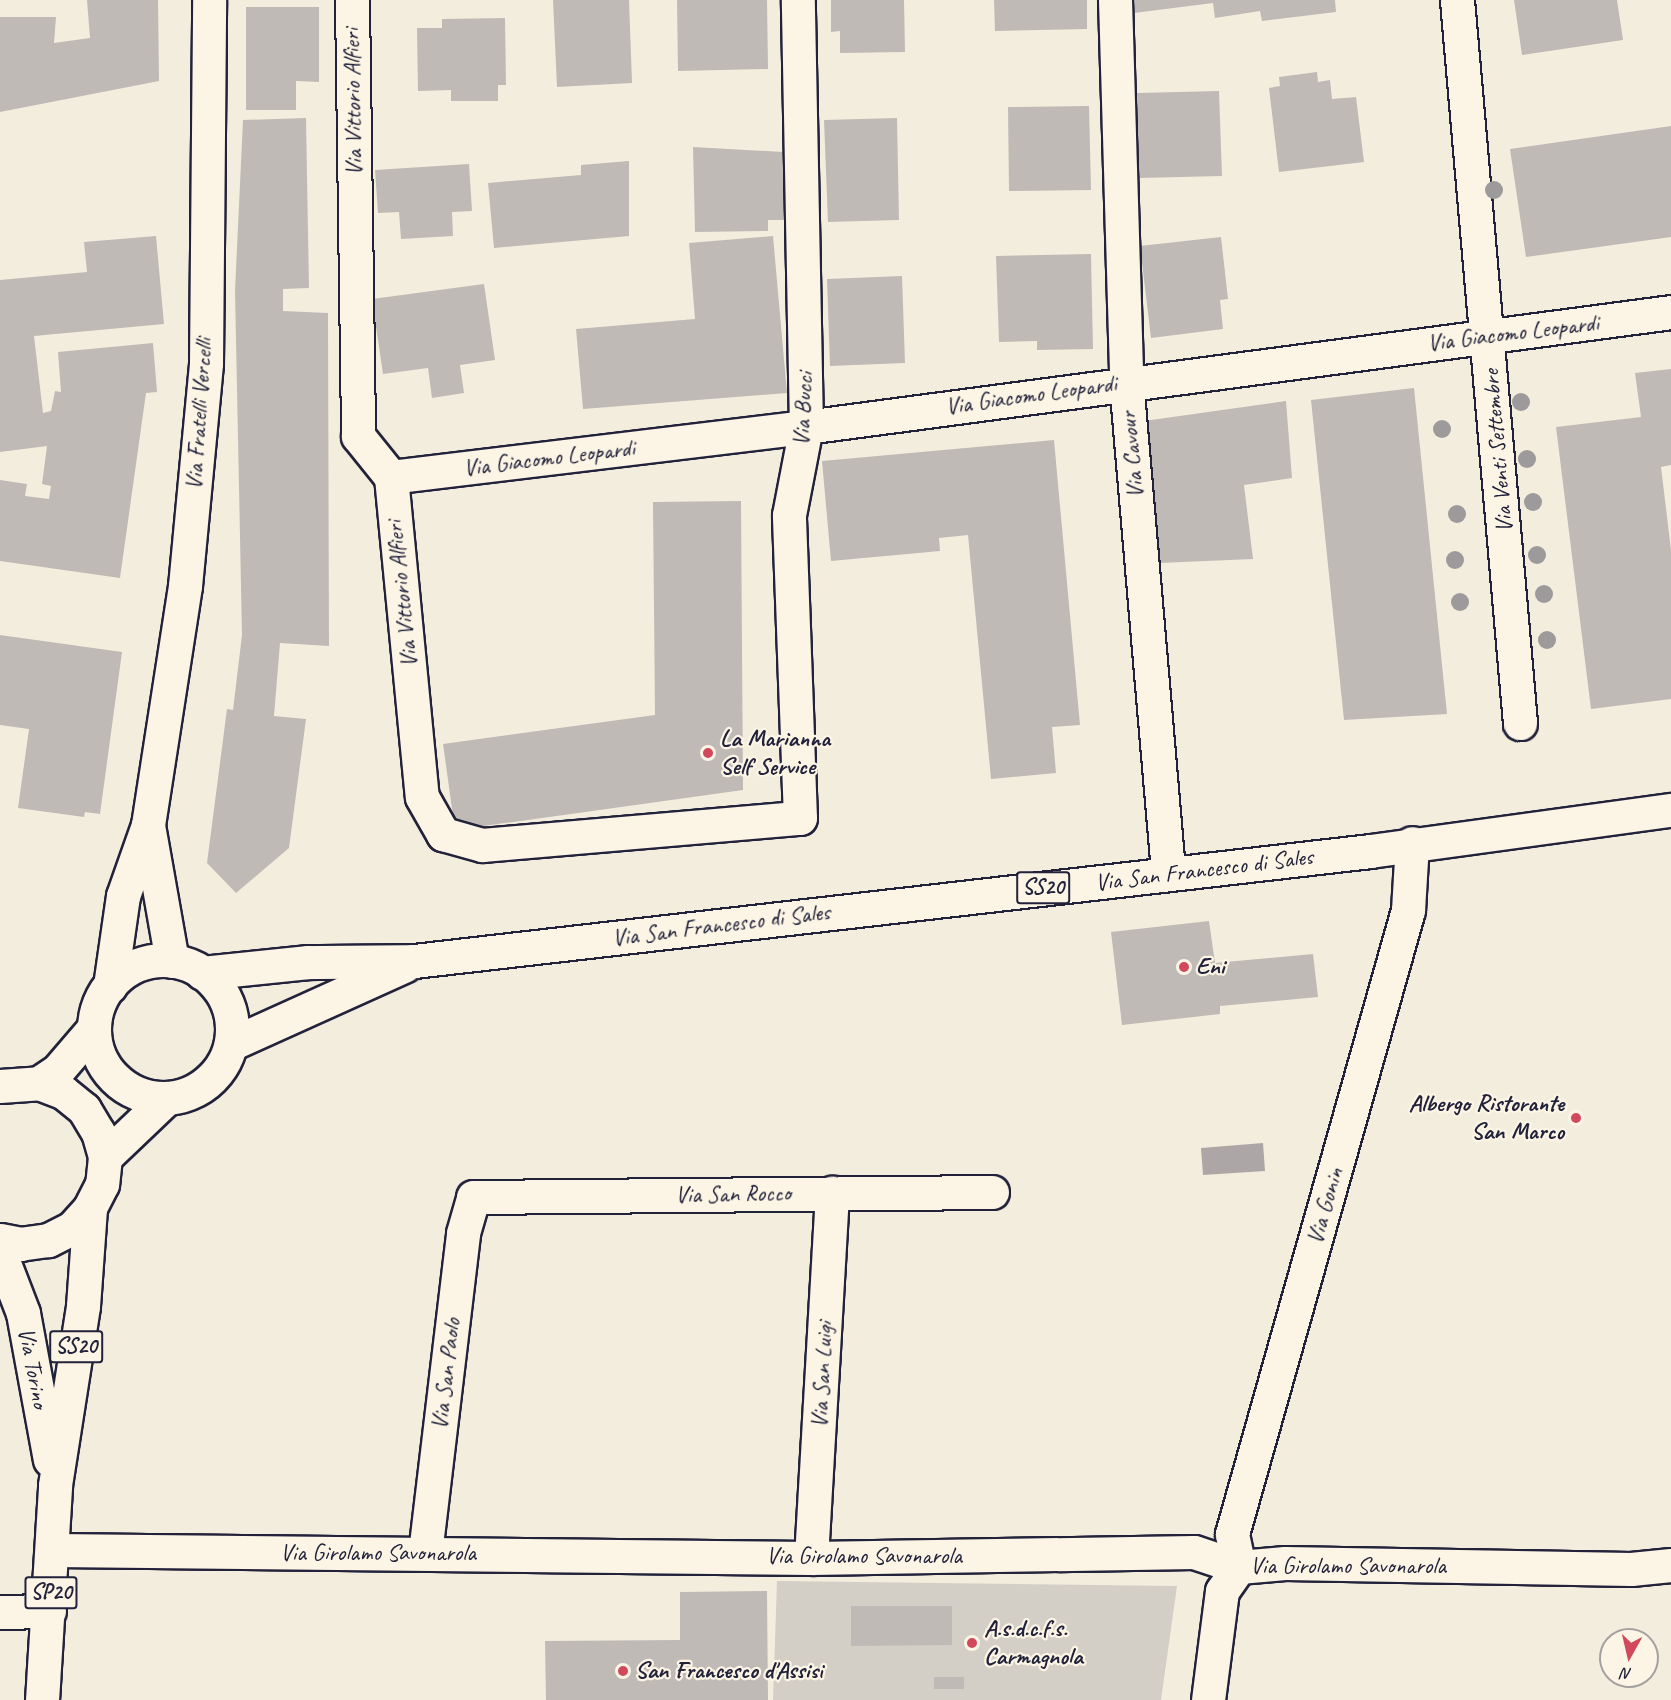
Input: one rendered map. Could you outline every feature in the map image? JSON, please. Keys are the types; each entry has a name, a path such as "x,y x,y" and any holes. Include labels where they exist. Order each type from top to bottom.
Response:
{"street":[{"name":"Via Fratelli Vercelli","path":"110,986 123,896 148,825 185,586 206,363 209,0"},
{"name":"Via Vittorio Alfieri","path":"352,0 358,436 391,477 422,797 443,834 482,844 800,818"},
{"name":"Via Bucci","path":"798,0 806,427 789,515 800,818"},
{"name":"Via Cavour","path":"1115,0 1126,381 1168,874"},
{"name":"Via Venti Settembre","path":"1457,0 1489,337 1520,723"},
{"name":"Via Giacomo Leopardi","path":"391,477 806,427 1126,381 1489,337 1671,312"},
{"name":"Via San Francesco di Sales","path":"202,973 308,962 414,961 1168,874 1671,810"},
{"name":"Via Fratelli Vercelli","path":"148,825 172,961"},
{"name":"Via Gonin","path":"1239,1567 1232,1534 1408,910 1412,843"},
{"path":"105,1157 166,1099 208,1083 231,1044 228,1004 202,973 172,961 149,962 128,970 110,986 98,1005 94,1028 97,1050 107,1070 144,1096 166,1099"},
{"name":"Via San Francesco di Sales","path":"231,1044 414,961"},
{"path":"39,1083 58,1070 94,1028"},
{"path":"0,1086 39,1083 63,1092 84,1109 98,1132 105,1157 102,1184 90,1208 72,1228 48,1240 21,1244 0,1240"},
{"name":"Via San Rocco","path":"473,1197 992,1192"},
{"name":"Via San Luigi","path":"811,1558 832,1193"},
{"name":"Via San Paolo","path":"425,1553 463,1233 473,1197"},
{"name":"Via Torino","path":"42,1700 54,1550 55,1485 83,1306 90,1208"},
{"name":"Via Torino","path":"0,1253 23,1313 55,1485"},
{"name":"Via Girolamo Savonarola","path":"54,1550 811,1558 1194,1552 1239,1567 1285,1563 1631,1569 1671,1565"},
{"path":"1208,1700 1222,1591 1239,1567"},
{"path":"0,1612 49,1611"}],"shaded area":[{"path":"1263,1143 1265,1171 1203,1175 1201,1148"},
{"name":"A.s.d.c.f.s. Carmagnola","path":"777,1581 1177,1586 1161,1700 773,1700"}],"building":[{"path":"87,0 158,0 159,81 0,112 0,17 56,17 54,43 90,38"},
{"path":"553,0 629,0 632,83 557,87"},
{"path":"677,0 767,0 768,69 678,71"},
{"path":"831,0 904,0 905,52 840,53 840,31 831,32"},
{"path":"994,0 1087,0 1087,29 995,31"},
{"path":"1132,0 1335,0 1336,12 1262,21 1260,11 1215,18 1213,3 1134,13"},
{"path":"1514,0 1617,0 1623,40 1522,55"},
{"path":"246,7 319,7 319,82 296,81 296,110 246,110"},
{"path":"505,18 506,85 498,85 498,101 451,101 451,90 418,91 417,28 442,28 442,19"},
{"path":"1317,72 1318,82 1330,80 1332,99 1356,97 1364,162 1279,172 1269,88 1280,86 1279,77"},
{"path":"1219,91 1222,176 1139,178 1137,93"},
{"path":"1089,106 1091,190 1009,191 1008,107"},
{"path":"306,118 309,288 283,289 283,311 328,313 329,646 280,643 274,716 306,719 289,848 236,893 207,863 227,709 233,710 242,635 235,291 243,120"},
{"path":"897,118 899,220 828,222 824,120"},
{"path":"1671,126 1671,237 1526,257 1510,149"},
{"path":"693,147 784,152 785,220 768,220 768,231 695,232"},
{"path":"629,161 629,236 494,248 488,183 581,175 581,165"},
{"path":"469,164 472,211 452,212 453,236 401,239 399,212 378,213 375,170"},
{"path":"156,236 164,324 34,336 43,413 51,411 55,391 61,392 58,352 153,343 157,392 146,393 120,578 0,561 0,480 27,484 25,496 49,499 51,486 42,484 47,446 0,452 0,280 87,272 84,242"},
{"path":"773,236 787,393 583,409 576,329 695,319 689,243"},
{"path":"1221,237 1228,299 1220,300 1223,329 1151,338 1140,246"},
{"path":"1091,254 1093,349 1037,350 1037,341 999,342 996,256"},
{"path":"902,276 905,363 830,366 827,279"},
{"path":"484,284 495,360 460,365 464,393 432,398 428,368 383,374 372,299"},
{"path":"1671,369 1671,465 1661,467 1671,550 1671,699 1591,709 1556,427 1641,417 1635,373"},
{"path":"1414,388 1447,714 1344,720 1311,400"},
{"path":"1286,401 1292,478 1244,485 1253,559 1159,563 1144,421"},
{"path":"1054,440 1080,725 1052,727 1056,773 991,779 968,535 939,538 940,551 831,561 822,461"},
{"path":"741,501 743,790 455,830 443,744 655,715 653,502"},
{"path":"0,635 122,652 100,814 85,812 84,817 18,808 29,729 0,725"},
{"path":"1209,921 1215,963 1313,954 1318,997 1220,1006 1220,1014 1122,1025 1111,932"},
{"path":"767,1591 768,1700 546,1700 545,1641 680,1640 680,1592"},
{"path":"851,1606 952,1606 952,1645 851,1646"},
{"path":"934,1677 964,1677 964,1689 934,1689"}],"place":[{"name":"La Marianna Self Service","path":"708,753"},
{"name":"Eni","path":"1184,967"},
{"name":"Albergo Ristorante San Marco","path":"1576,1118"},
{"name":"A.s.d.c.f.s. Carmagnola","path":"972,1643"},
{"name":"San Francesco d'Assisi","path":"623,1671"}]}
